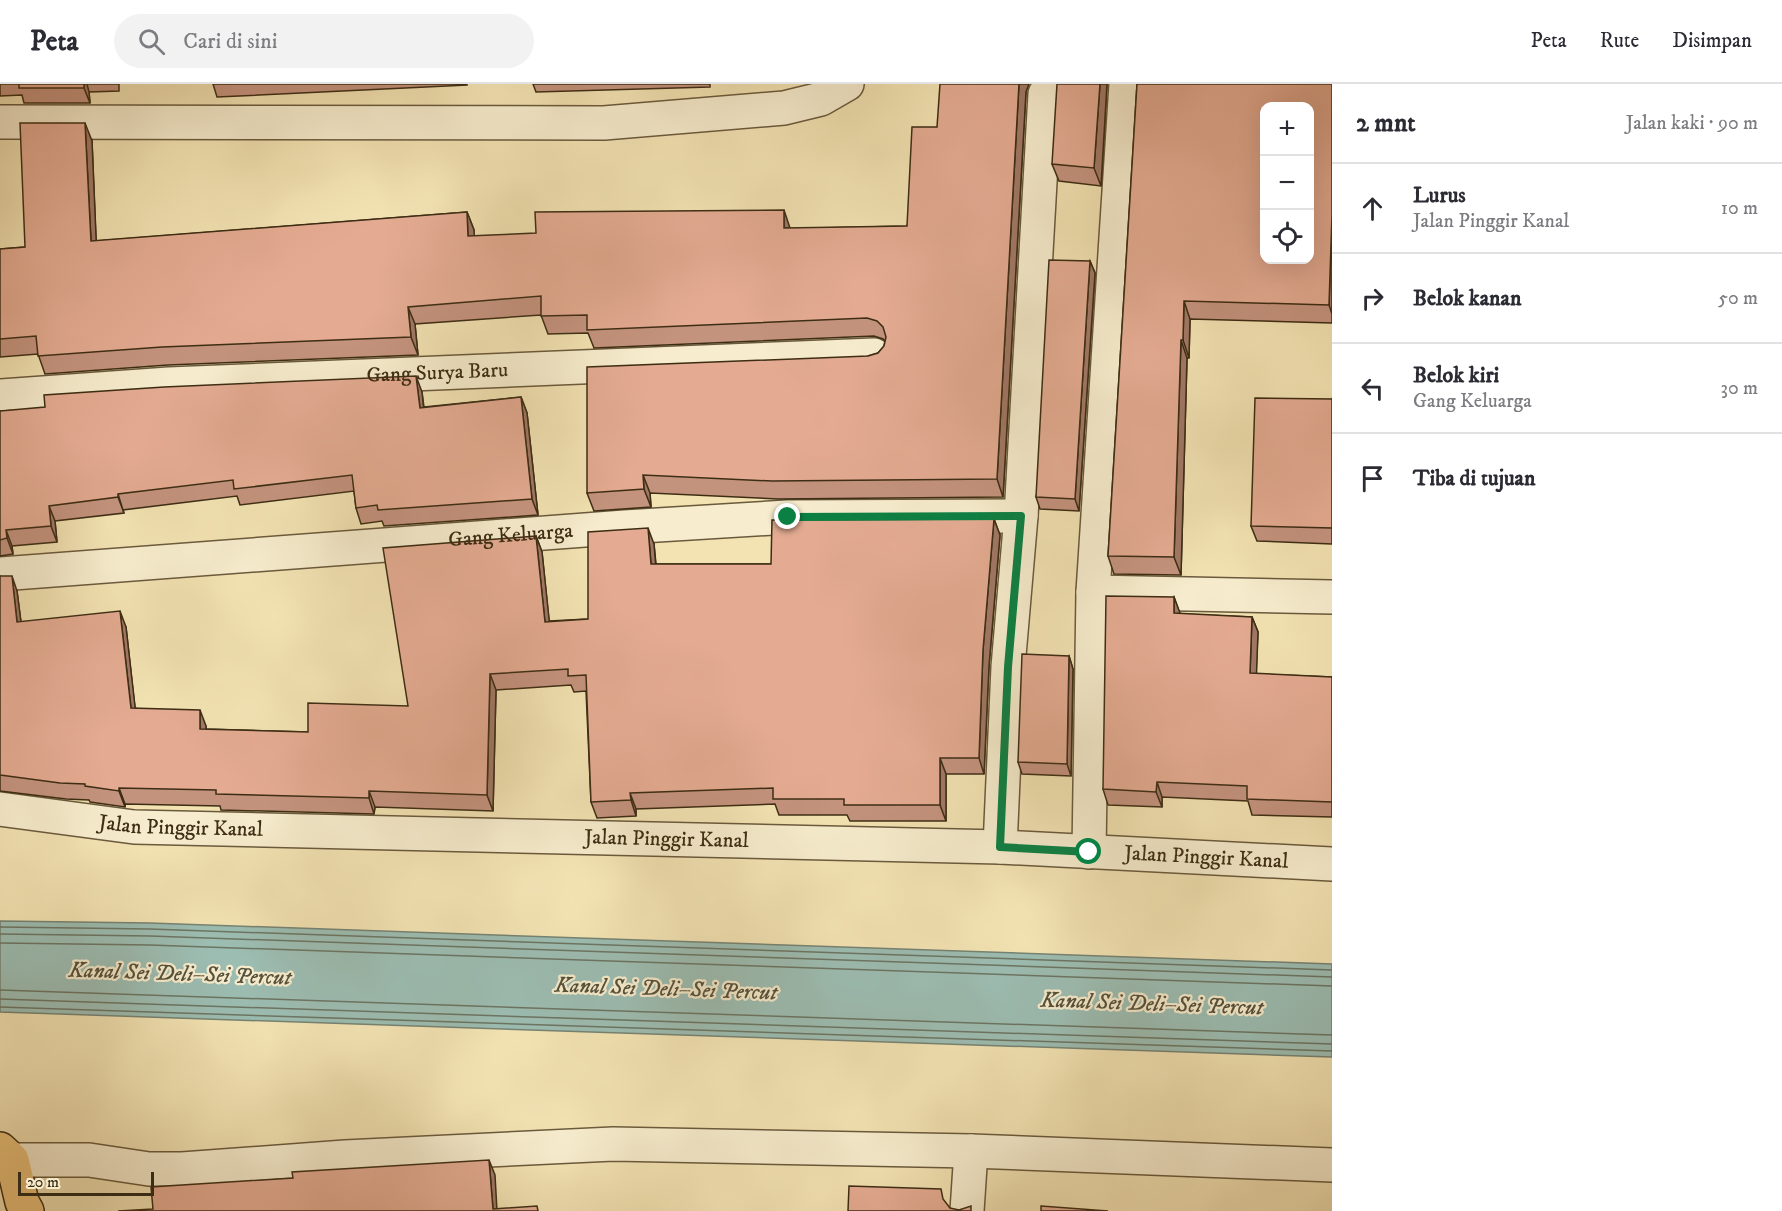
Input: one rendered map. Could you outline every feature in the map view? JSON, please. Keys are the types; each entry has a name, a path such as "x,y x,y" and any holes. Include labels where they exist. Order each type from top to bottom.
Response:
{"main road":[{"path":"4,1157 16,1201"}],"street":[{"path":"0,122 604,123 784,108 821,99 847,84"},
{"path":"1089,852 1092,592 1126,84"},
{"path":"1000,847 1008,667 1021,516 1045,94"},
{"name":"Gang Surya Baru","path":"0,396 169,384 874,355"},
{"name":"Gang Keluarga","path":"0,574 625,526 776,517 1021,516"},
{"path":"1092,592 1332,597"},
{"name":"Jalan Pinggir Kanal","path":"0,809 134,827 1000,847 1332,864"},
{"path":"4,1157 89,1160 149,1168 182,1168 614,1143 971,1151 1332,1165"},
{"path":"967,1211 971,1151"}],"water":[{"name":"Kanal Sei Deli–Sei Percut","path":"0,921 150,923 1332,964 1332,1057 0,1012"}],"building":[{"path":"19,84 84,84 84,88 19,88"},
{"path":"940,84 1019,84 997,479 772,481 643,475 644,489 587,493 587,367 868,356 878,353 884,346 886,337 883,327 877,321 867,318 587,330 587,315 541,316 541,296 408,307 411,337 162,347 38,356 36,336 0,339 0,249 25,247 20,123 85,123 91,241 467,212 468,236 536,233 535,212 784,210 784,228 907,226 912,127 937,127"},
{"path":"1057,84 1100,84 1094,168 1052,164"},
{"path":"1137,84 1332,84 1329,305 1184,301 1174,557 1108,556"},
{"path":"1049,260 1090,261 1075,499 1036,497"},
{"path":"416,376 420,408 521,397 532,499 378,510 377,505 356,508 352,475 234,489 233,480 118,494 118,497 49,506 51,526 6,530 7,538 0,540 0,411 45,407 44,395 164,387"},
{"path":"1255,398 1332,399 1332,528 1251,526"},
{"path":"994,519 983,650 979,758 940,758 940,805 844,805 844,799 773,799 773,788 630,793 631,800 591,802 586,675 568,676 568,669 490,674 487,795 369,791 369,798 216,794 216,790 119,788 119,791 85,786 85,784 0,775 0,576 12,576 17,622 120,611 131,708 200,710 200,729 308,732 308,703 408,706 383,548 536,536 545,622 588,619 588,532 648,528 651,564 771,564 772,520"},
{"path":"1106,596 1174,597 1174,613 1252,617 1250,673 1332,677 1332,802 1247,799 1247,786 1157,782 1156,792 1103,789"},
{"path":"1022,654 1069,656 1067,764 1018,762"},
{"path":"489,1160 493,1209 537,1206 538,1211 118,1211 153,1209 151,1187 293,1178 292,1172"},
{"path":"849,1186 941,1189 943,1199 950,1208 959,1210 971,1206 971,1211 848,1211"},
{"path":"1041,1206 1108,1211 1041,1211"}],"route":[{"path":"788,517 1021,516 1008,667 1000,847 1089,852"}]}
